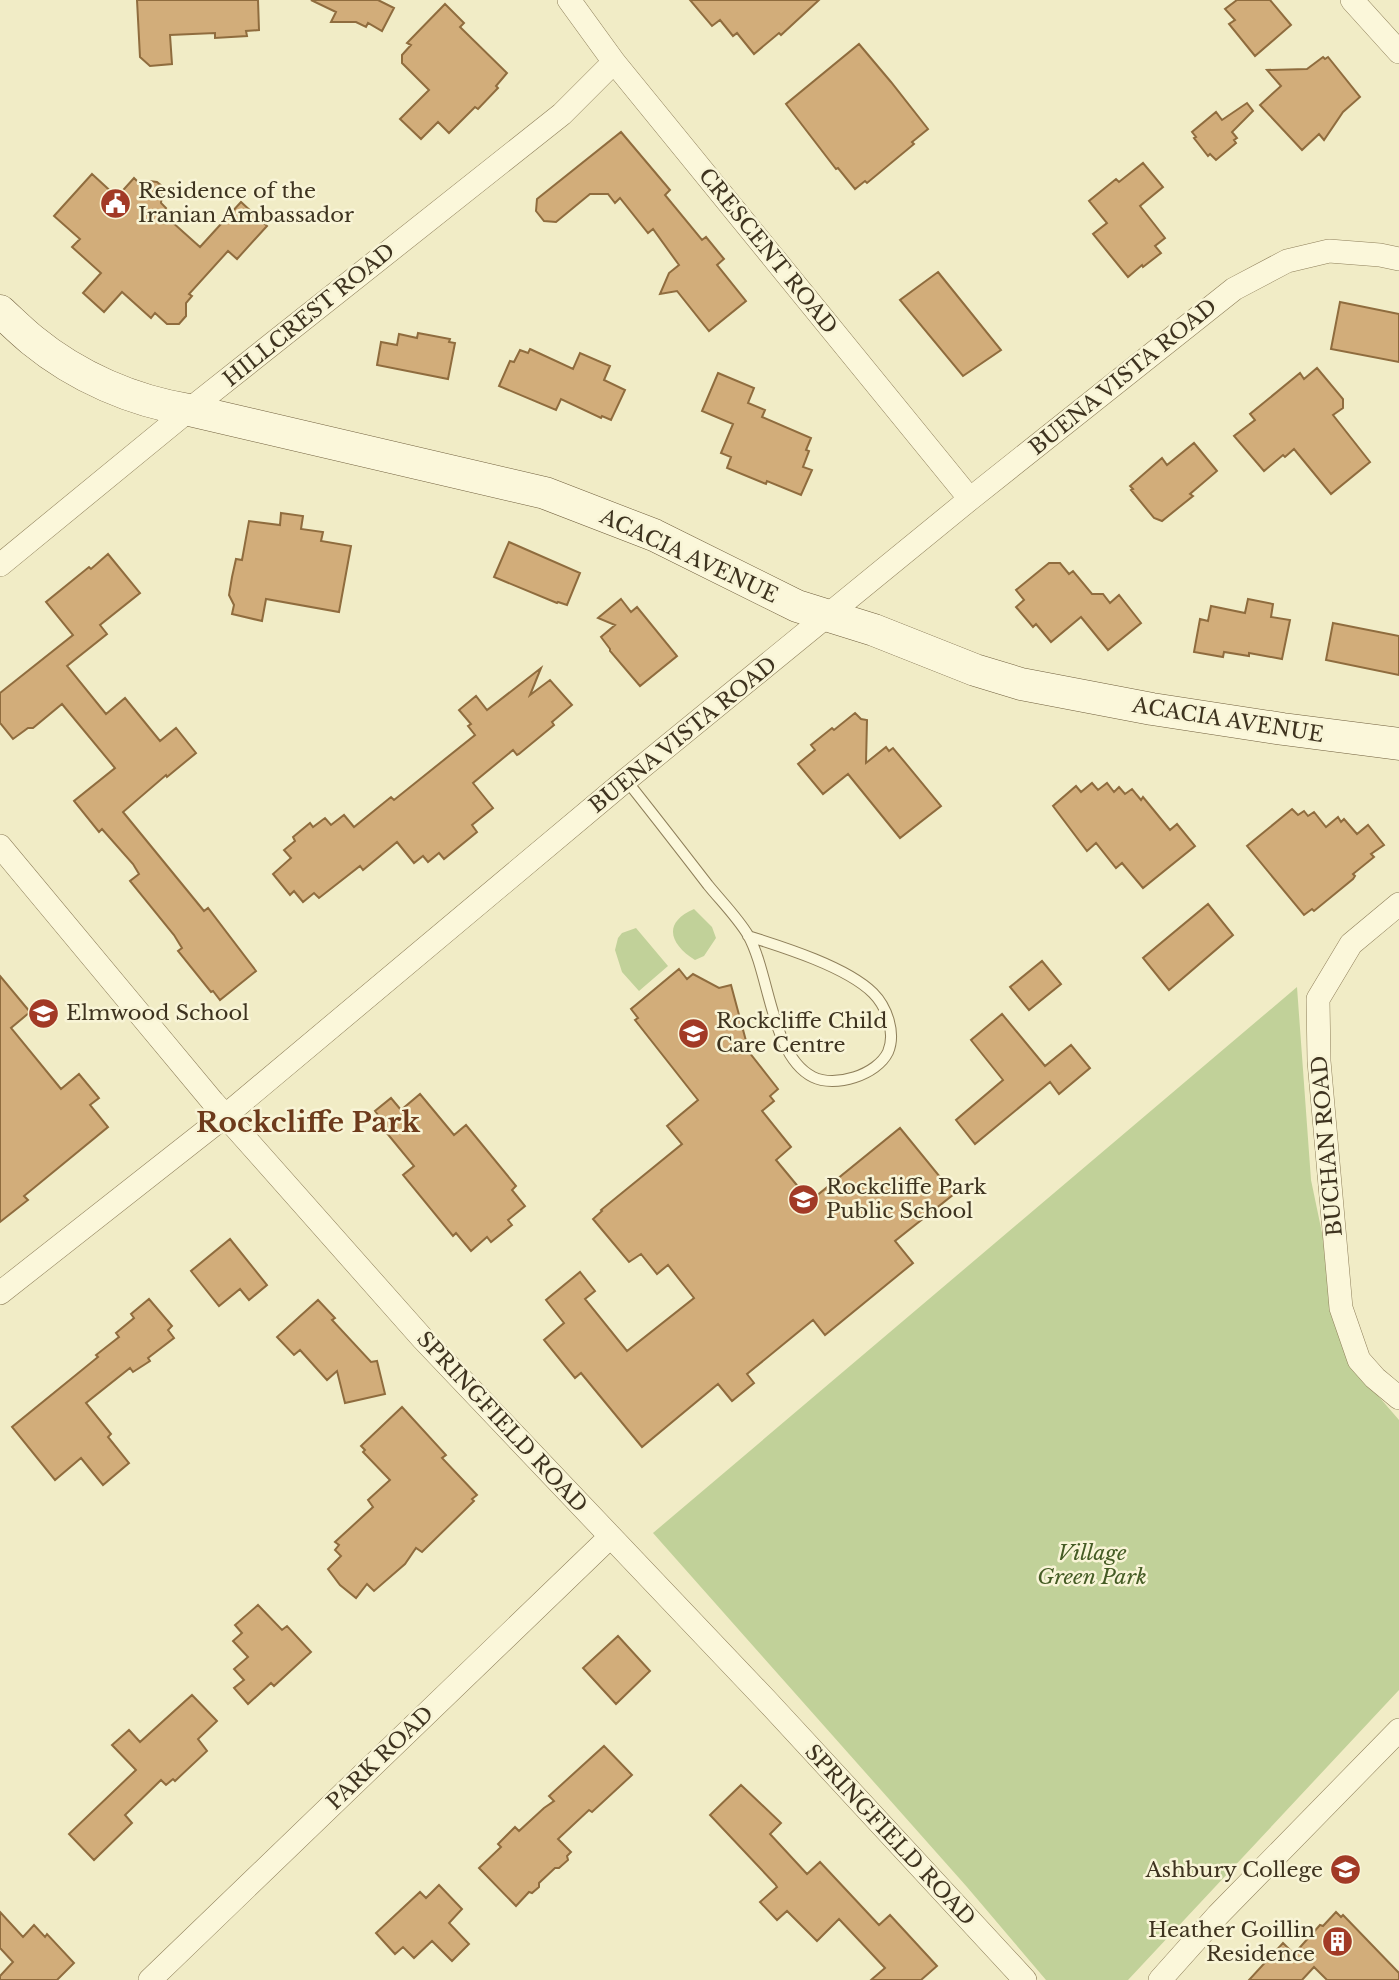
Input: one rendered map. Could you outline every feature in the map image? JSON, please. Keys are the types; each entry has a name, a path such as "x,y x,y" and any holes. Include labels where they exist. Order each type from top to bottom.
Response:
{"street":[{"name":"CRESCENT ROAD","path":"569,0 614,62 970,499"},
{"path":"1352,0 1399,52"},
{"name":"HILLCREST ROAD","path":"0,565 562,114 614,62"},
{"name":"BUENA VISTA ROAD","path":"0,1293 225,1116 626,780 970,499 1234,289 1287,261 1329,251 1399,259"},
{"name":"ACACIA AVENUE","path":"0,311 33,341 81,373 133,396 162,406 190,410 545,493 654,536 783,600 874,630 975,670 1021,684 1152,709 1399,744"},
{"name":"SPRINGFIELD ROAD","path":"0,846 225,1116 423,1339 766,1700 1024,1980"},
{"name":"BUCHAN ROAD","path":"1399,904 1351,944 1318,999 1319,1061 1341,1308 1359,1360 1399,1398"},
{"name":"PARK ROAD","path":"150,1980 610,1536"},
{"path":"1160,1980 1218,1915 1399,1730"}],"lane":[{"path":"626,780 748,936 785,1048 794,1063 818,1079 836,1081 862,1074 882,1060 891,1040 890,1028 883,1007 873,992 852,977 795,951 748,936"}],"green space":[{"path":"694,909 712,927 716,938 704,956 695,960 680,947 673,934 677,921"},
{"path":"636,928 668,966 639,991 622,972 615,950 622,933"},
{"name":"Village Green Park","path":"1297,987 1311,1180 1349,1362 1399,1420 1399,1690 1128,1980 1046,1980 653,1533"}],"building":[{"path":"137,0 258,0 259,30 246,31 247,36 215,38 215,33 170,35 172,64 150,66 140,57"},
{"path":"311,0 378,0 394,8 382,31 368,23 366,27 356,22 331,22 336,12"},
{"path":"690,0 819,0 781,35 779,33 754,54 737,33 733,36 720,20 712,26"},
{"path":"1237,0 1270,0 1291,25 1255,56 1229,24 1235,20 1225,9"},
{"path":"445,4 464,23 460,27 507,73 496,86 498,88 478,109 475,107 449,133 438,122 421,139 400,119 429,90 402,63 402,55 411,45 407,43"},
{"path":"859,44 928,129 867,183 865,181 855,189 838,168 836,169 786,104"},
{"path":"1323,57 1328,57 1360,97 1343,112 1324,140 1319,134 1302,150 1260,105 1281,86 1267,70 1307,69"},
{"path":"1247,103 1253,111 1232,132 1237,138 1234,140 1236,143 1216,160 1210,154 1208,156 1192,132 1216,112 1222,120"},
{"path":"621,132 670,190 665,195 702,240 706,237 724,259 717,265 746,301 709,331 677,291 660,294 669,273 679,265 653,229 648,233 620,198 615,203 608,194 590,194 556,222 544,221 536,211 537,199"},
{"path":"1143,163 1163,187 1140,206 1165,238 1155,246 1161,253 1128,277 1093,234 1107,223 1089,201 1116,179 1119,182"},
{"path":"92,174 117,197 134,178 140,184 157,182 163,187 161,203 166,208 162,213 200,247 241,202 267,226 237,259 228,251 189,294 192,296 186,303 186,316 179,324 167,324 155,313 151,318 122,292 104,312 83,293 101,273 72,247 80,239 54,216"},
{"path":"938,272 1001,350 963,376 900,300"},
{"path":"1340,302 1399,314 1399,362 1331,349"},
{"path":"418,333 450,339 449,342 455,343 448,379 377,365 381,342 397,345 399,334 417,338"},
{"path":"530,349 573,369 580,353 610,366 604,380 625,390 611,420 561,399 556,410 499,386 510,361 514,362 520,350 528,353"},
{"path":"1317,368 1343,399 1343,408 1333,415 1370,462 1331,494 1294,449 1264,471 1234,436 1255,420 1250,414 1300,373 1304,379"},
{"path":"718,373 754,388 748,403 765,410 762,417 811,438 803,467 812,470 801,495 727,468 731,457 721,453 733,424 702,411"},
{"path":"1194,443 1217,471 1190,494 1193,496 1162,521 1154,518 1130,486 1162,458 1167,465"},
{"path":"281,513 303,516 301,529 323,532 321,541 351,546 339,612 266,599 262,621 232,614 234,605 229,595 232,577 236,559 242,560 249,521 280,525"},
{"path":"509,542 580,573 567,605 494,577"},
{"path":"108,554 140,593 100,625 107,634 67,666 106,714 125,698 160,741 176,728 196,753 123,812 204,911 208,908 256,971 220,1000 178,951 182,948 174,935 130,881 139,874 133,864 102,829 99,832 74,801 115,768 62,704 33,728 28,728 13,739 0,723 0,693 73,635 46,602"},
{"path":"1049,563 1060,563 1069,574 1073,571 1092,594 1103,594 1110,603 1119,595 1141,623 1108,650 1081,617 1051,642 1036,624 1033,627 1016,607 1024,600 1016,590"},
{"path":"621,599 631,612 637,607 677,656 640,686 601,637 615,625 598,618"},
{"path":"1248,599 1273,604 1271,617 1290,620 1282,659 1249,653 1249,656 1224,652 1223,657 1194,652 1200,619 1208,621 1211,606 1245,613"},
{"path":"1333,623 1399,636 1399,675 1326,660"},
{"path":"541,668 530,695 550,680 572,705 552,722 554,725 519,754 513,750 473,783 493,808 472,825 477,832 444,859 439,853 428,862 423,856 414,863 397,842 363,870 360,866 319,898 314,893 303,902 294,891 290,895 273,874 291,858 284,850 295,841 293,837 310,823 313,827 325,818 331,825 344,815 354,827 391,797 394,800 475,735 468,726 471,724 459,710 476,696 487,710"},
{"path":"855,713 861,719 867,720 866,763 886,747 889,751 893,748 941,806 900,838 848,774 823,794 798,764 815,750 811,745"},
{"path":"1092,783 1098,790 1107,783 1114,792 1119,787 1125,794 1132,789 1141,800 1143,797 1170,830 1177,824 1195,846 1143,888 1122,863 1116,868 1096,843 1087,851 1053,806 1076,786 1081,792"},
{"path":"1292,809 1298,815 1304,811 1308,816 1314,812 1326,827 1338,817 1341,822 1344,819 1357,834 1368,825 1384,845 1371,854 1374,857 1353,874 1353,879 1314,911 1312,909 1304,915 1247,846"},
{"path":"1208,904 1233,935 1169,990 1143,958"},
{"path":"1042,961 1061,984 1029,1010 1010,987"},
{"path":"679,969 687,979 693,974 719,988 731,985 749,1052 778,1089 770,1096 774,1101 762,1111 791,1147 776,1160 810,1201 900,1128 954,1194 895,1241 913,1263 825,1335 813,1320 747,1374 754,1383 732,1401 718,1384 642,1447 581,1373 575,1378 544,1340 564,1323 546,1300 580,1272 595,1291 585,1299 627,1351 694,1298 668,1265 657,1274 641,1254 629,1262 593,1219 682,1144 667,1126 698,1100 635,1020 638,1018 631,1009"},
{"path":"0,976 30,1012 11,1028 61,1089 79,1074 99,1098 90,1105 108,1127 24,1196 28,1200 0,1222"},
{"path":"1002,1014 1045,1066 1071,1045 1090,1068 1059,1094 1050,1082 975,1144 956,1120 1003,1080 971,1040"},
{"path":"420,1094 454,1135 466,1125 516,1186 512,1190 525,1206 508,1220 512,1225 491,1242 487,1237 471,1251 456,1233 453,1236 403,1175 414,1166 381,1126 385,1124 375,1111 391,1098 401,1110"},
{"path":"230,1239 267,1285 249,1300 240,1289 219,1306 191,1271"},
{"path":"149,1299 172,1326 168,1330 174,1338 148,1358 150,1361 133,1372 130,1368 86,1403 111,1434 108,1437 129,1463 103,1485 81,1458 55,1480 12,1427 98,1357 96,1355 119,1337 116,1333 134,1318 131,1314"},
{"path":"318,1300 335,1318 332,1320 371,1362 377,1361 385,1394 345,1403 337,1371 327,1380 300,1350 294,1355 277,1337"},
{"path":"402,1407 446,1455 442,1458 477,1495 422,1552 416,1548 405,1564 374,1591 367,1584 356,1598 340,1585 328,1569 341,1556 335,1550 339,1545 335,1542 373,1507 368,1500 390,1480 363,1452 365,1450 361,1446"},
{"path":"258,1605 282,1630 287,1626 311,1652 274,1686 271,1683 248,1704 234,1688 244,1680 234,1669 248,1657 233,1641 242,1633 235,1625"},
{"path":"618,1636 650,1671 616,1704 583,1668"},
{"path":"192,1695 217,1721 198,1739 207,1751 175,1781 173,1779 166,1785 161,1780 125,1815 132,1823 94,1860 69,1834 136,1770 112,1745 129,1730 140,1742"},
{"path":"604,1746 632,1775 558,1839 571,1852 567,1856 568,1860 555,1868 539,1883 539,1887 532,1893 529,1892 516,1906 479,1868 501,1847 498,1844 515,1827 519,1831 554,1801 549,1796"},
{"path":"741,1785 781,1823 770,1834 807,1874 820,1862 879,1925 890,1915 937,1966 921,1980 871,1980 885,1968 839,1919 817,1941 787,1911 777,1920 760,1902 777,1887 710,1815"},
{"path":"439,1885 462,1909 449,1923 469,1944 452,1961 432,1941 414,1958 403,1947 395,1954 376,1933 420,1892 426,1898"},
{"path":"0,1912 23,1937 34,1925 45,1937 47,1934 74,1963 57,1980 0,1980 0,1976 13,1962 0,1948"},
{"name":"Heather Goillin Residence","path":"1336,1912 1341,1917 1343,1915 1399,1973 1399,1980 1327,1980 1314,1967 1302,1980 1249,1980 1283,1943 1294,1954 1320,1925 1323,1926"}],"place":[{"name":"Residence of the Iranian Ambassador","path":"115,203"},
{"name":"Elmwood School","path":"43,1013"},
{"name":"Rockcliffe Child Care Centre","path":"693,1033"},
{"name":"Rockcliffe Park Public School","path":"803,1199"},
{"name":"Ashbury College","path":"1346,1870"},
{"name":"Heather Goillin Residence","path":"1338,1942"}],"district":[{"name":"Rockcliffe Park","path":"308,1122"}]}
